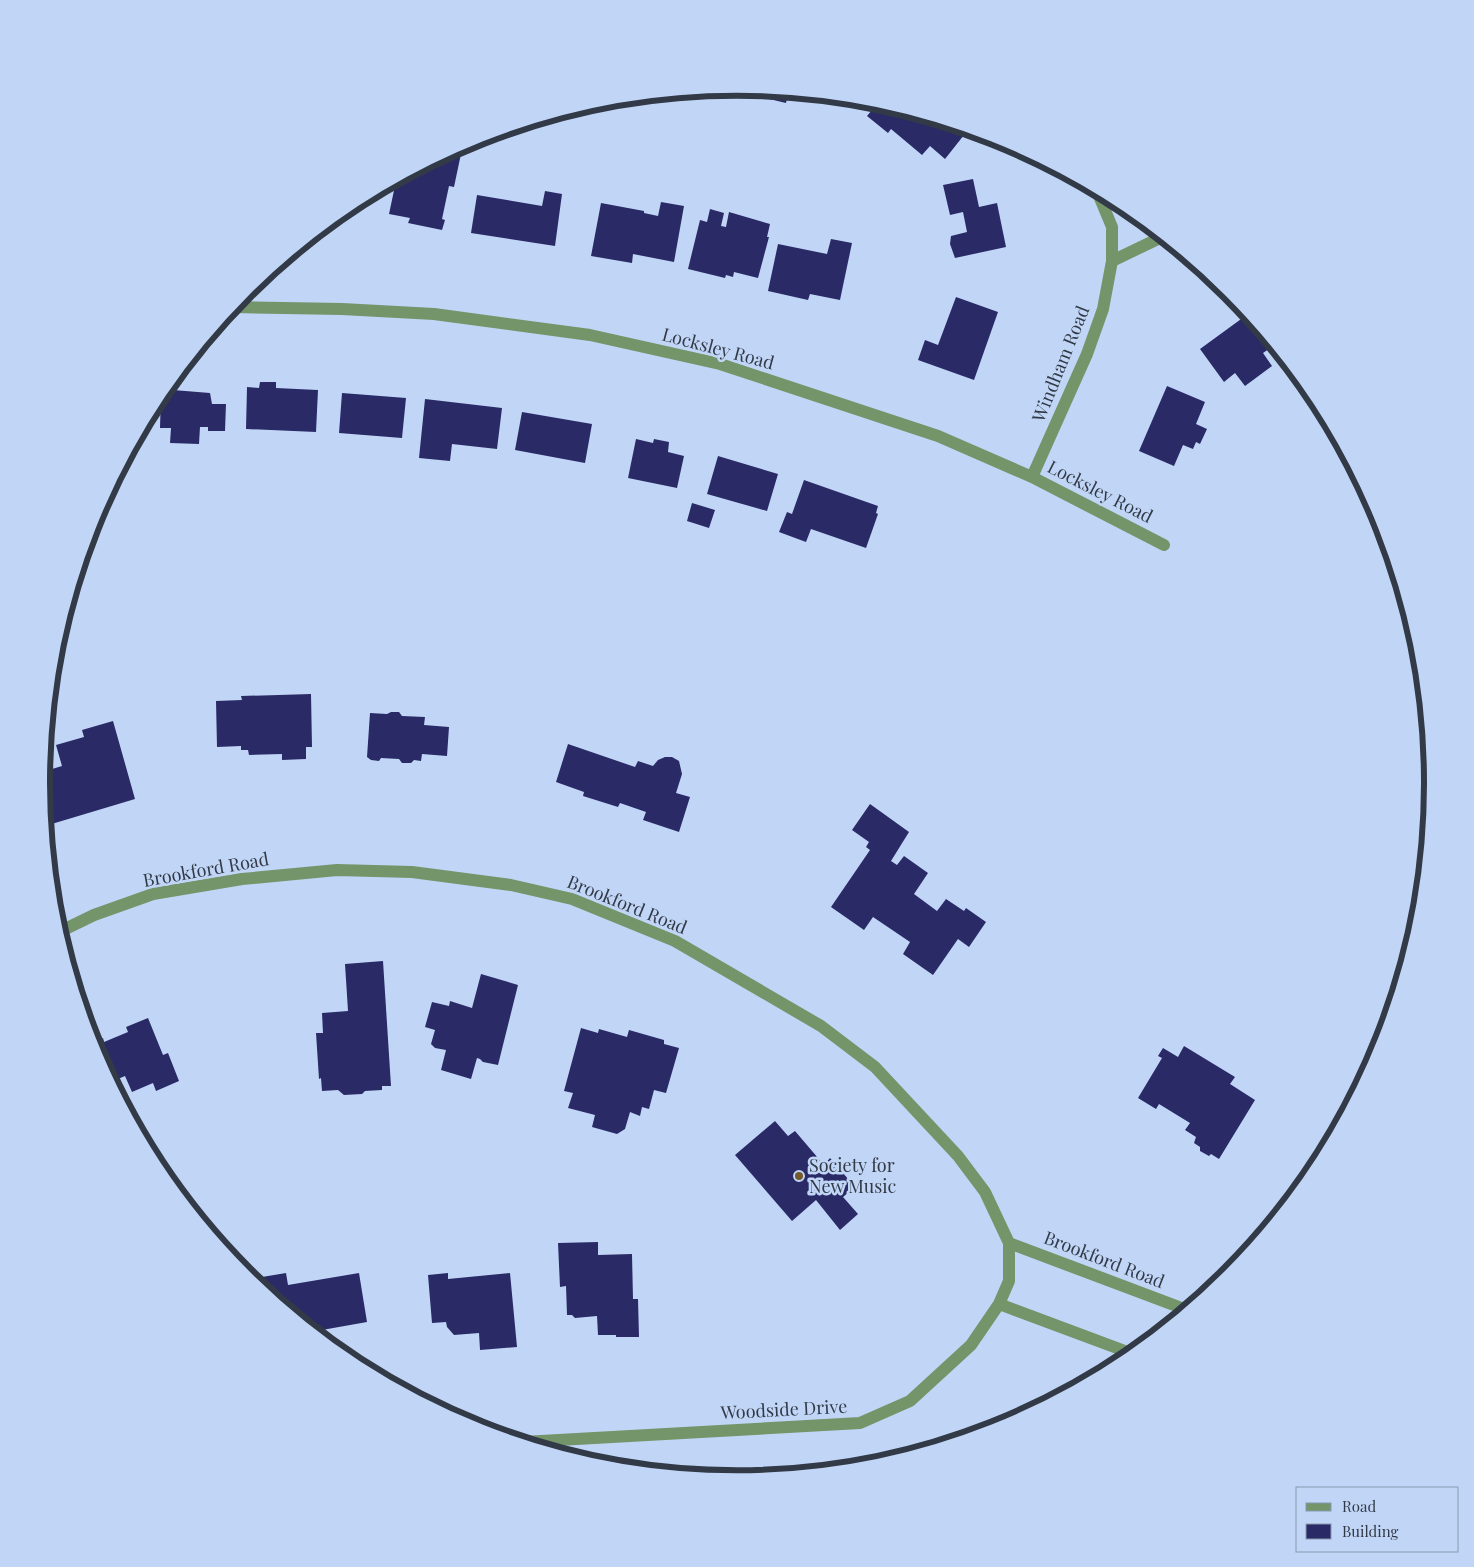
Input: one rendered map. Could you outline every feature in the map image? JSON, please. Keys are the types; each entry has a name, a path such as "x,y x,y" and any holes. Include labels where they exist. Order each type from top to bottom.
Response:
{"street":[{"name":"Windham Road","path":"1032,477 1087,354 1103,309 1112,261 1112,226 1102,202"},
{"path":"1112,261 1157,239"},
{"name":"Locksley Road","path":"242,307 342,308 434,314 590,335 720,364 938,436 1032,477 1164,546"},
{"name":"Brookford Road","path":"65,928 94,915 153,894 242,879 337,870 412,872 511,886 572,899 675,941 821,1026 875,1067 958,1156 985,1192 1009,1243 1009,1281 1000,1304"},
{"name":"Brookford Road","path":"1009,1243 1181,1308"},
{"path":"1000,1304 1125,1351"},
{"name":"Woodside Drive","path":"539,1441 860,1423 910,1401 971,1345 1000,1304"}],"building":[{"path":"762,97 787,98 786,103"},
{"path":"872,110 915,120 964,135 945,159 930,146 922,155 891,129 888,133 867,116"},
{"path":"461,155 454,187 449,186 442,219 445,220 442,230 408,223 410,218 389,214 394,189 433,167"},
{"path":"973,179 979,207 997,203 1006,247 955,258 950,244 951,236 967,232 963,212 950,215 943,185"},
{"path":"545,191 562,194 555,246 471,233 477,195 542,206"},
{"path":"661,202 684,206 674,262 633,254 632,263 591,256 601,203 644,211 644,213 658,216"},
{"path":"710,209 724,213 721,226 726,227 729,212 770,224 767,237 769,237 758,278 734,272 733,277 726,275 725,278 688,269 700,220 707,222"},
{"path":"831,239 852,243 840,300 810,294 808,300 768,291 778,244 827,254"},
{"path":"956,297 998,312 974,380 918,360 925,340 938,345"},
{"path":"1242,318 1269,349 1263,353 1272,366 1245,386 1235,373 1224,382 1200,349"},
{"path":"260,382 276,382 276,388 318,390 316,432 246,429 247,387 259,388"},
{"path":"1167,386 1205,402 1196,424 1207,429 1200,444 1196,442 1193,449 1183,445 1174,466 1139,451"},
{"path":"174,390 210,393 212,404 226,404 225,431 208,431 208,427 200,427 199,444 170,443 171,428 160,428 161,411"},
{"path":"342,393 406,398 402,438 339,433"},
{"path":"425,399 502,408 497,449 452,444 450,461 419,458"},
{"path":"522,412 592,424 585,463 515,450"},
{"path":"636,439 653,443 654,439 669,442 668,452 684,456 677,488 628,478"},
{"path":"718,456 778,474 767,511 707,494"},
{"path":"804,480 878,506 876,513 878,514 866,548 811,529 806,542 779,532 787,512 792,514"},
{"path":"692,503 715,510 709,528 687,521"},
{"path":"311,694 312,747 306,747 306,759 282,760 282,754 249,755 248,750 241,750 241,746 217,747 216,701 242,700 241,696"},
{"path":"399,712 402,716 425,717 424,725 449,727 447,756 422,754 421,761 414,760 411,763 402,763 399,759 381,758 379,761 371,760 367,757 370,713 387,714"},
{"path":"113,721 135,799 51,824 50,770 62,766 56,745 84,737 82,730"},
{"path":"568,744 635,767 638,761 653,766 658,760 665,757 672,757 679,761 682,774 676,793 690,797 679,832 643,820 646,812 620,803 618,807 583,796 584,792 556,782"},
{"path":"870,804 909,832 891,861 897,865 904,856 928,873 914,894 937,911 946,899 964,911 966,908 986,922 969,947 958,939 933,975 903,954 910,942 873,917 864,930 831,907 870,850 866,847 869,842 852,830"},
{"path":"383,961 391,1086 382,1086 382,1090 365,1091 362,1094 344,1095 338,1090 322,1091 321,1078 319,1079 316,1033 323,1033 322,1013 348,1011 345,964"},
{"path":"481,974 518,985 498,1065 483,1062 477,1058 471,1079 441,1070 446,1050 435,1048 431,1044 435,1030 425,1027 432,1002 449,1006 450,1001 472,1008"},
{"path":"148,1018 163,1055 168,1053 179,1081 156,1091 153,1083 132,1092 125,1076 117,1079 99,1039 103,1038 104,1042 128,1032 126,1027"},
{"path":"581,1028 598,1033 599,1029 627,1037 629,1030 664,1040 664,1044 679,1048 666,1093 654,1090 649,1109 642,1107 640,1116 630,1112 625,1129 617,1134 592,1127 595,1115 568,1108 573,1093 564,1091"},
{"path":"1184,1046 1235,1077 1230,1084 1255,1100 1219,1159 1211,1154 1209,1156 1200,1151 1200,1147 1194,1143 1196,1137 1185,1130 1190,1123 1159,1104 1156,1109 1138,1098 1162,1058 1158,1056 1163,1048 1178,1057"},
{"name":"Society for New Music","path":"775,1121 788,1136 795,1131 824,1165 830,1158 855,1187 843,1197 858,1214 840,1230 816,1200 792,1221 735,1155"},
{"path":"598,1242 598,1255 632,1254 633,1299 638,1299 639,1337 598,1335 597,1316 575,1318 572,1315 567,1315 566,1286 560,1287 558,1243"},
{"path":"286,1273 288,1285 359,1273 367,1322 322,1330 322,1327 318,1328 260,1277"},
{"path":"448,1273 448,1279 510,1273 517,1347 480,1350 479,1333 454,1335 447,1327 446,1322 432,1323 428,1275"}],"place":[{"name":"Society for New Music","path":"799,1176"}]}
